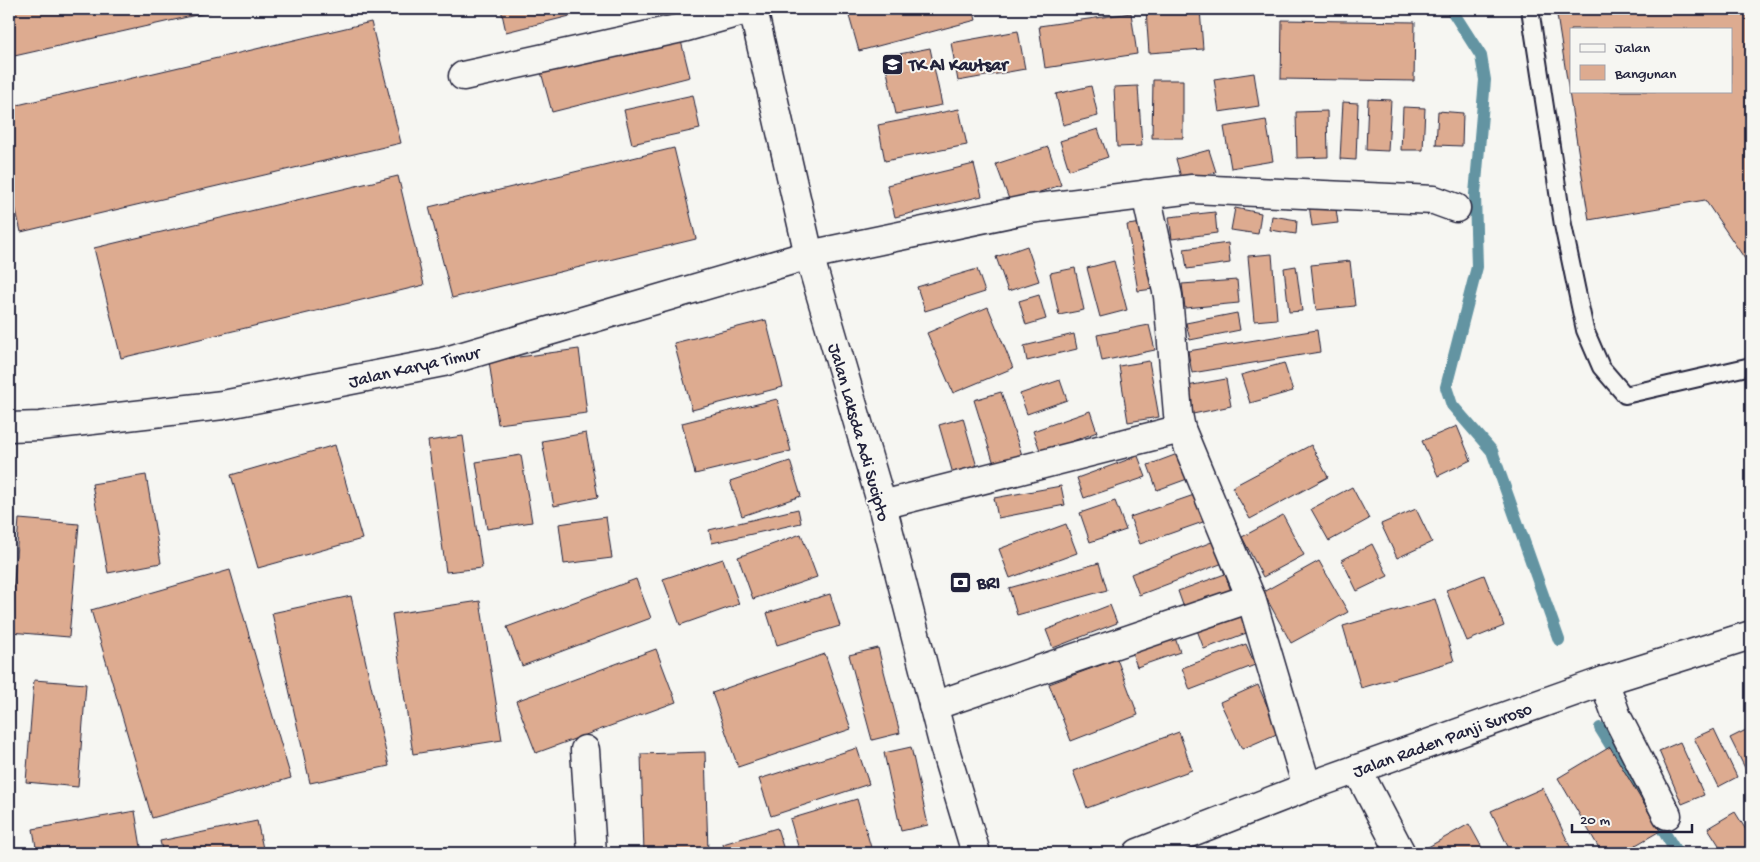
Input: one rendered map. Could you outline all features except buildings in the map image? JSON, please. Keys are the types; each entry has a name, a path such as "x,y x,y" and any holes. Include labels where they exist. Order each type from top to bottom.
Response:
{"main road":[{"path":"463,76 686,27 752,9"},
{"name":"Jalan Laksda Adi Sucipto","path":"752,9 809,255 882,505 933,706 976,853"},
{"name":"Jalan Karya Timur","path":"9,427 40,426 223,405 443,362 809,255 1030,209 1192,189 1434,200 1456,208"},
{"path":"1146,194 1168,296 1178,414 1181,429 1251,598 1307,787"},
{"path":"882,505 1181,429"},
{"path":"933,706 1251,598"},
{"name":"Jalan Raden Panji Suroso","path":"1138,853 1307,787 1604,681 1751,636"},
{"path":"1604,681 1617,717 1667,815"},
{"path":"586,750 592,853"},
{"path":"1357,769 1401,853"}],"lane":[{"path":"1530,9 1563,225 1585,330 1601,367 1625,395 1751,366"}],"waterway":[{"path":"1451,9 1481,56 1485,80 1475,194 1477,267 1446,387 1452,405 1492,451 1559,640"},
{"path":"1600,728 1677,853"}],"place":[{"name":"TK Al Kautsar","path":"893,64"},
{"name":"BRI","path":"961,582"}]}
